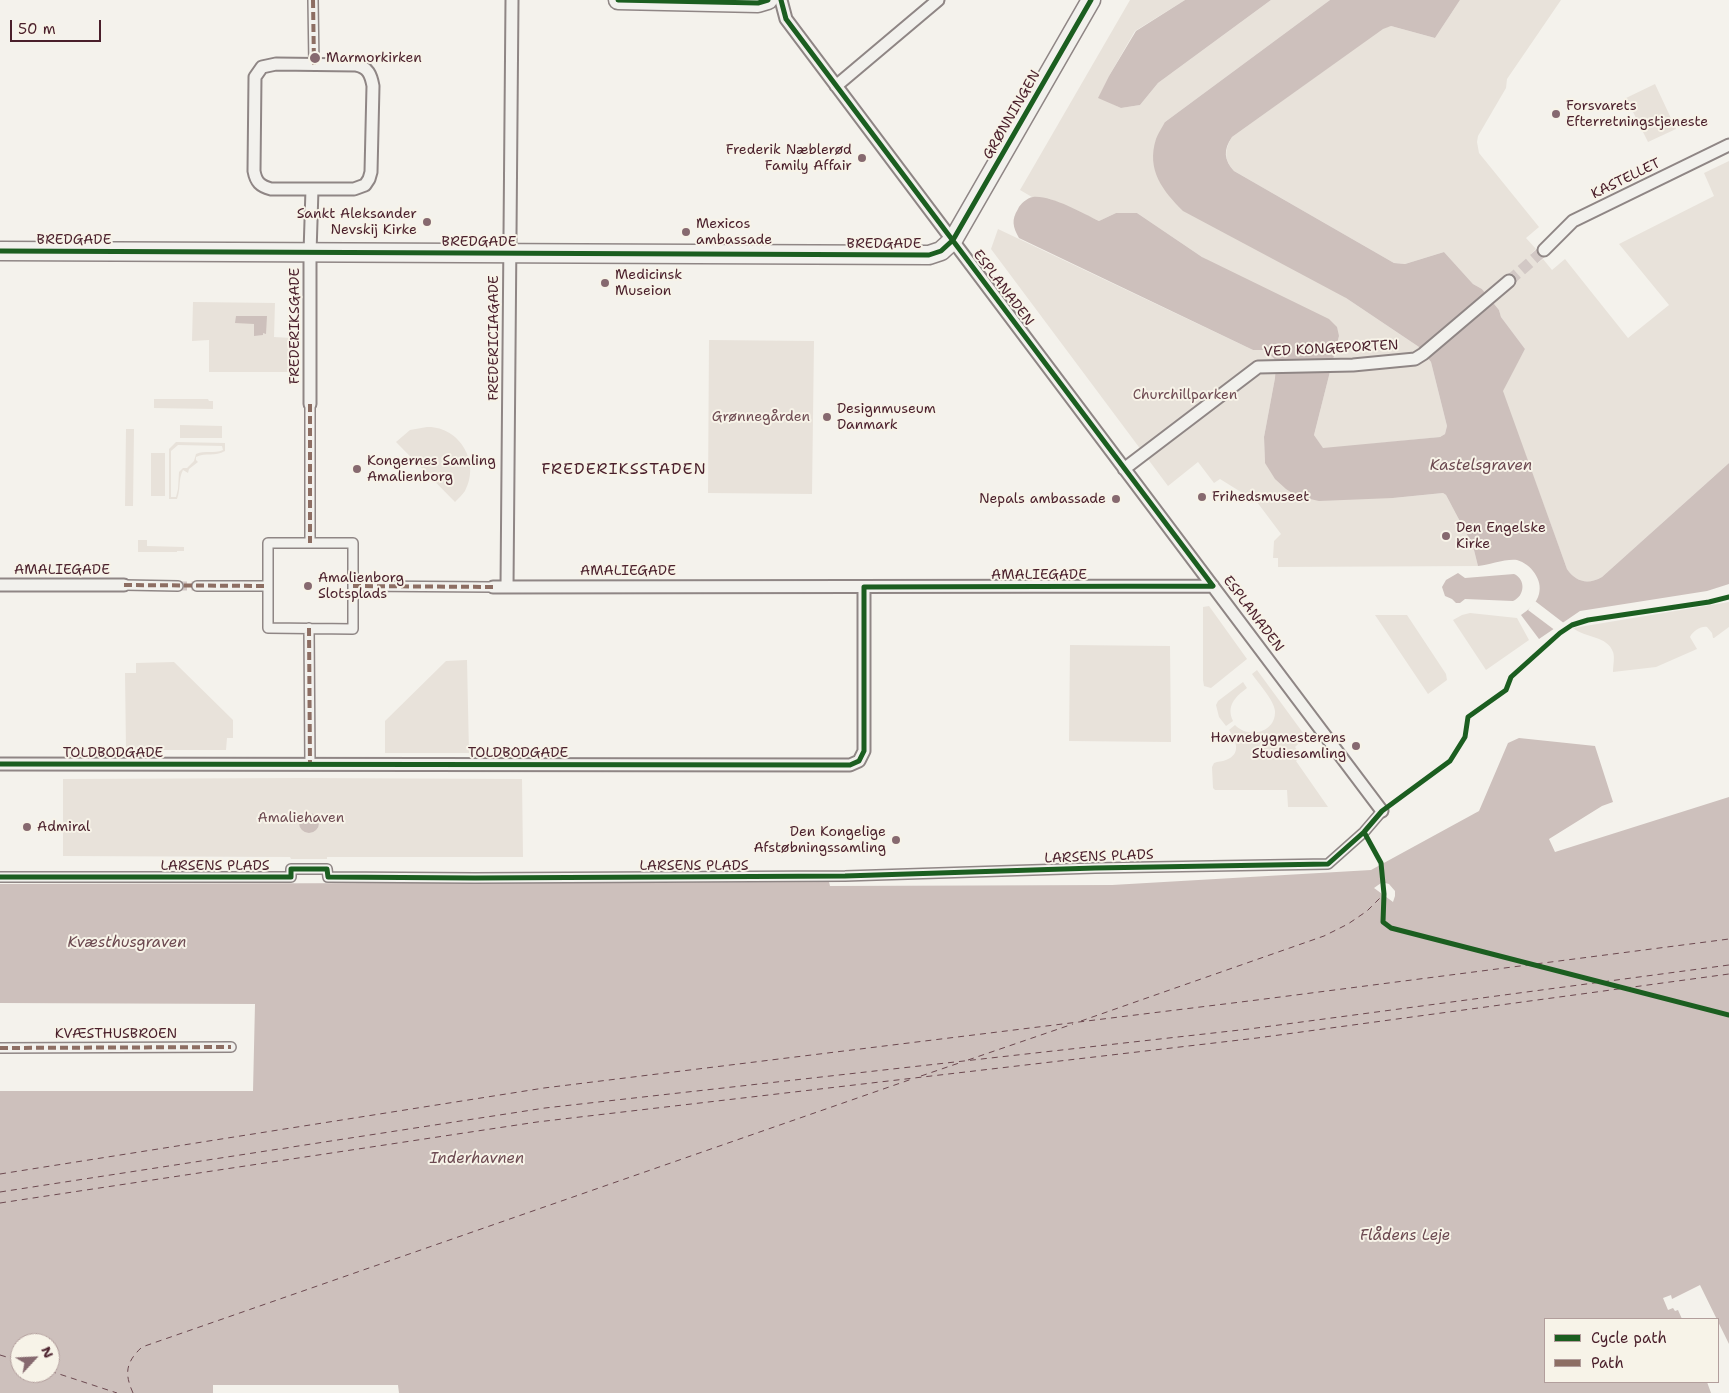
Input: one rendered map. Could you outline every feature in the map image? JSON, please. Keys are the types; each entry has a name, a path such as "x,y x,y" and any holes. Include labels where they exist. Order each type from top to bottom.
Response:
{"main road":[{"path":"618,0 758,3 768,0"},
{"name":"GRØNNINGEN","path":"952,240 1085,2"},
{"name":"BREDGADE","path":"0,251 930,255 941,251 952,240"}],"street":[{"path":"313,0 314,65"},
{"name":"FREDERICIAGADE","path":"507,586 512,0"},
{"name":"ESPLANADEN","path":"781,0 786,19 1382,811"},
{"path":"836,86 938,0"},
{"path":"276,64 314,65 356,65 365,68 372,79 372,164 368,182 360,188 354,189 272,189 264,187 257,181 254,170 255,77 262,68 276,64"},
{"name":"KASTELLET","path":"1544,250 1573,221 1729,145"},
{"name":"FREDERIKSGADE","path":"310,404 312,189"},
{"name":"VED KONGEPORTEN","path":"1124,468 1258,367 1368,364 1415,359 1509,281"},
{"path":"310,404 310,543"},
{"path":"268,542 310,543 353,543 352,629 268,628 268,542"},
{"name":"AMALIEGADE","path":"0,585 124,585"},
{"path":"124,585 178,586"},
{"name":"AMALIEGADE","path":"492,587 676,585 864,587 1213,586"},
{"path":"197,586 268,586"},
{"path":"353,586 492,587"},
{"name":"TOLDBODGADE","path":"0,764 850,765 859,761 864,751 864,587"},
{"path":"310,628 310,765"},
{"name":"LARSENS PLADS","path":"0,877 291,877 291,869 327,869 328,877 826,876 1094,868 1328,864 1364,832 1382,811"},
{"name":"KVÆSTHUSBROEN","path":"0,1048 231,1047"}],"green space":[{"path":"1130,0 1185,0 1135,31 1099,97 1121,108 1140,105 1158,83 1271,0 1330,0 1165,122 1346,298 1419,347 1431,362 1447,426 1445,434 1440,437 1323,449 1314,435 1339,336 1202,257 1137,213 1116,213 1099,221 1050,199 1032,197 1020,190"},
{"path":"1460,0 1561,0 1507,79 1506,88 1478,136 1479,153 1539,227 1526,238 1536,249 1531,254 1538,263 1543,259 1552,270 1565,259 1628,338 1669,305 1619,244 1714,196 1704,173 1729,161 1729,463 1602,577 1592,581 1578,579 1567,569 1502,391 1525,349 1501,317 1499,310 1482,289 1473,284 1444,252 1405,264 1394,263 1234,171 1228,163 1226,155 1232,137 1383,28 1391,26 1435,38"},
{"path":"1655,84 1676,129 1648,142 1626,98"},
{"name":"Churchillparken","path":"998,229 1253,350 1266,350 1276,361 1275,378 1264,437 1265,463 1393,498 1443,493 1446,495 1473,546 1478,566 1278,567 1278,558 1273,558 1274,541 1281,534 1257,502 1220,479 1214,483 1198,462 1168,486 991,249"},
{"path":"193,302 275,303 274,337 292,338 291,372 209,372 209,340 192,341"},
{"name":"Grønnegården","path":"709,340 814,341 812,494 708,493"},
{"path":"154,399 208,399 213,401 213,409 154,408"},
{"path":"180,425 222,426 222,438 180,438"},
{"path":"427,427 438,428 457,439 464,448 468,458 469,480 465,491 455,502 396,442 410,430"},
{"path":"126,429 134,429 133,506 125,506"},
{"path":"176,442 225,443 225,451 218,454 196,457 198,462 189,469 188,473 183,470 177,499 169,499 169,449","holes":["178,445 222,446 223,450 220,451 196,454 194,461 187,468 183,468 179,472 176,497 171,497 171,451"]},
{"path":"151,453 165,453 165,496 151,496"},
{"path":"138,540 147,540 147,546 184,547 184,551 138,552"},
{"path":"1729,602 1729,627 1714,638 1707,627 1697,629 1690,637 1697,649 1656,667 1613,672 1614,656 1610,647 1601,640 1573,628"},
{"path":"1209,606 1247,659 1211,688 1204,686 1203,680 1203,607"},
{"path":"1470,613 1517,618 1529,640 1486,670 1453,620"},
{"path":"1375,615 1407,615 1446,674 1447,680 1428,694"},
{"path":"1070,645 1170,646 1171,742 1069,741"},
{"path":"467,660 469,753 385,753 385,721 446,661"},
{"path":"174,662 233,720 233,738 227,738 226,750 126,750 125,673 136,673 136,663"},
{"path":"1257,670 1306,737 1295,747 1301,756 1296,761 1328,807 1288,807 1287,790 1215,790 1213,788 1212,767 1214,763 1224,761 1236,751 1234,738 1229,730 1235,725 1247,732 1260,732 1271,724 1274,718 1275,711 1272,702 1252,674"},
{"path":"1243,682 1247,688 1233,702 1231,716 1233,721 1226,726 1219,717 1216,705 1218,701"},
{"name":"Amaliehaven","path":"63,779 522,779 523,857 327,857 327,859 291,859 290,857 63,856"}],"water":[{"path":"1185,0 1271,0 1158,83 1140,105 1121,108 1098,98 1136,31"},
{"name":"Kastelsgraven","path":"1330,0 1460,0 1435,38 1391,26 1383,29 1232,137 1226,151 1228,163 1234,171 1394,263 1405,264 1444,252 1473,284 1482,289 1499,310 1501,317 1525,349 1503,391 1567,569 1574,577 1583,581 1592,581 1602,577 1729,463 1729,584 1707,591 1580,611 1539,639 1521,615 1532,606 1538,597 1540,589 1535,573 1527,565 1517,560 1478,566 1473,546 1446,495 1443,493 1393,498 1319,501 1297,496 1275,479 1265,463 1264,437 1275,378 1276,361 1266,350 1253,350 1019,238 1014,227 1014,217 1022,203 1033,197 1049,199 1099,221 1116,213 1137,213 1202,257 1329,319 1337,327 1339,336 1314,435 1323,448 1440,437 1445,434 1447,426 1431,362 1419,347 1346,298 1183,211 1163,188 1155,170 1153,150 1165,122"},
{"path":"236,316 267,316 266,334 254,336 254,324 235,323"},
{"path":"1458,573 1465,578 1514,574 1521,580 1522,592 1513,601 1465,599 1460,603 1456,603 1445,596 1442,587 1446,580"},
{"path":"1519,738 1595,746 1613,802 1602,806 1549,839 1555,852 1729,797 1729,1344 1719,1324 1719,1318 1716,1318 1700,1285 1672,1299 1671,1295 1663,1298 1668,1310 1673,1308 1675,1311 1678,1310 1682,1318 1544,1318 1544,1383 1707,1383 1711,1393 399,1393 398,1385 213,1385 213,1393 0,1393 0,1091 253,1091 255,1004 0,1003 0,884 829,882 830,886 1112,885 1371,870 1479,811 1508,743"},
{"path":"309,813 316,816 319,823 316,830 309,833 302,830 299,823 302,816"}],"pier":[{"path":"1535,601 1565,624 1556,631 1528,610"},
{"path":"1382,861 1385,883 1389,884 1395,891 1393,902 1374,888 1381,883 1380,862"}],"ferry route":[{"path":"1384,894 1383,922 1391,928 1530,964"},
{"path":"1081,1021 1324,936 1348,924 1367,911 1384,894"},
{"path":"0,1174 544,1088 1257,1000 1729,939"},
{"path":"1534,965 1598,981"},
{"path":"0,1192 545,1108 1249,1029 1729,965"},
{"path":"0,1203 537,1122 1257,1038 1729,974"},
{"path":"1602,982 1622,988"},
{"path":"1626,989 1729,1015"},
{"path":"968,1060 1073,1024"},
{"path":"921,1076 962,1062"},
{"path":"133,1393 128,1379 128,1368 142,1347 912,1079"},
{"path":"0,1355 10,1358"},
{"path":"60,1374 117,1393"}],"tunnel":[{"path":"1509,281 1544,250"},
{"path":"178,586 197,586"}],"marked path":[{"path":"313,0 314,65"},
{"path":"310,404 310,543"},
{"path":"124,585 268,586"},
{"path":"353,586 493,587"},
{"path":"309,628 310,765"},
{"path":"0,1048 231,1047"}],"cycle path":[{"path":"618,0 758,3 768,0"},
{"path":"781,0 786,19 1213,586"},
{"path":"0,251 929,255 941,251 953,240 1091,0"},
{"path":"0,764 850,765 859,761 864,751 864,587 1213,586"},
{"path":"0,877 291,877 291,869 327,869 328,877 845,876 1095,868 1328,864 1364,832 1382,811 1450,761 1465,737 1468,717 1506,690 1511,677 1560,633 1572,625 1588,620 1709,602 1729,597"},
{"path":"1364,832 1381,863 1384,894 1383,922 1391,928 1729,1015"}],"place":[{"name":"Marmorkirken","path":"315,58"},
{"name":"Forsvarets Efterretningstjeneste","path":"1556,114"},
{"name":"Frederik Næblerød Family Affair","path":"862,158"},
{"name":"Sankt Aleksander Nevskij Kirke","path":"427,222"},
{"name":"Mexicos ambassade","path":"686,232"},
{"name":"Medicinsk Museion","path":"605,283"},
{"name":"Designmuseum Danmark","path":"827,417"},
{"name":"Kongernes Samling Amalienborg","path":"357,469"},
{"name":"Frihedsmuseet","path":"1202,497"},
{"name":"Nepals ambassade","path":"1116,499"},
{"name":"Den Engelske Kirke","path":"1446,536"},
{"name":"Amalienborg Slotsplads","path":"308,586"},
{"name":"Havnebygmesterens Studiesamling","path":"1356,746"},
{"name":"Admiral","path":"27,827"},
{"name":"Den Kongelige Afstøbningssamling","path":"896,840"}],"district":[{"name":"FREDERIKSSTADEN","path":"624,470"}],"water label":[{"name":"Kvæsthusgraven","path":"127,943"},
{"name":"Inderhavnen","path":"477,1159"},
{"name":"Flådens Leje","path":"1405,1236"}]}
